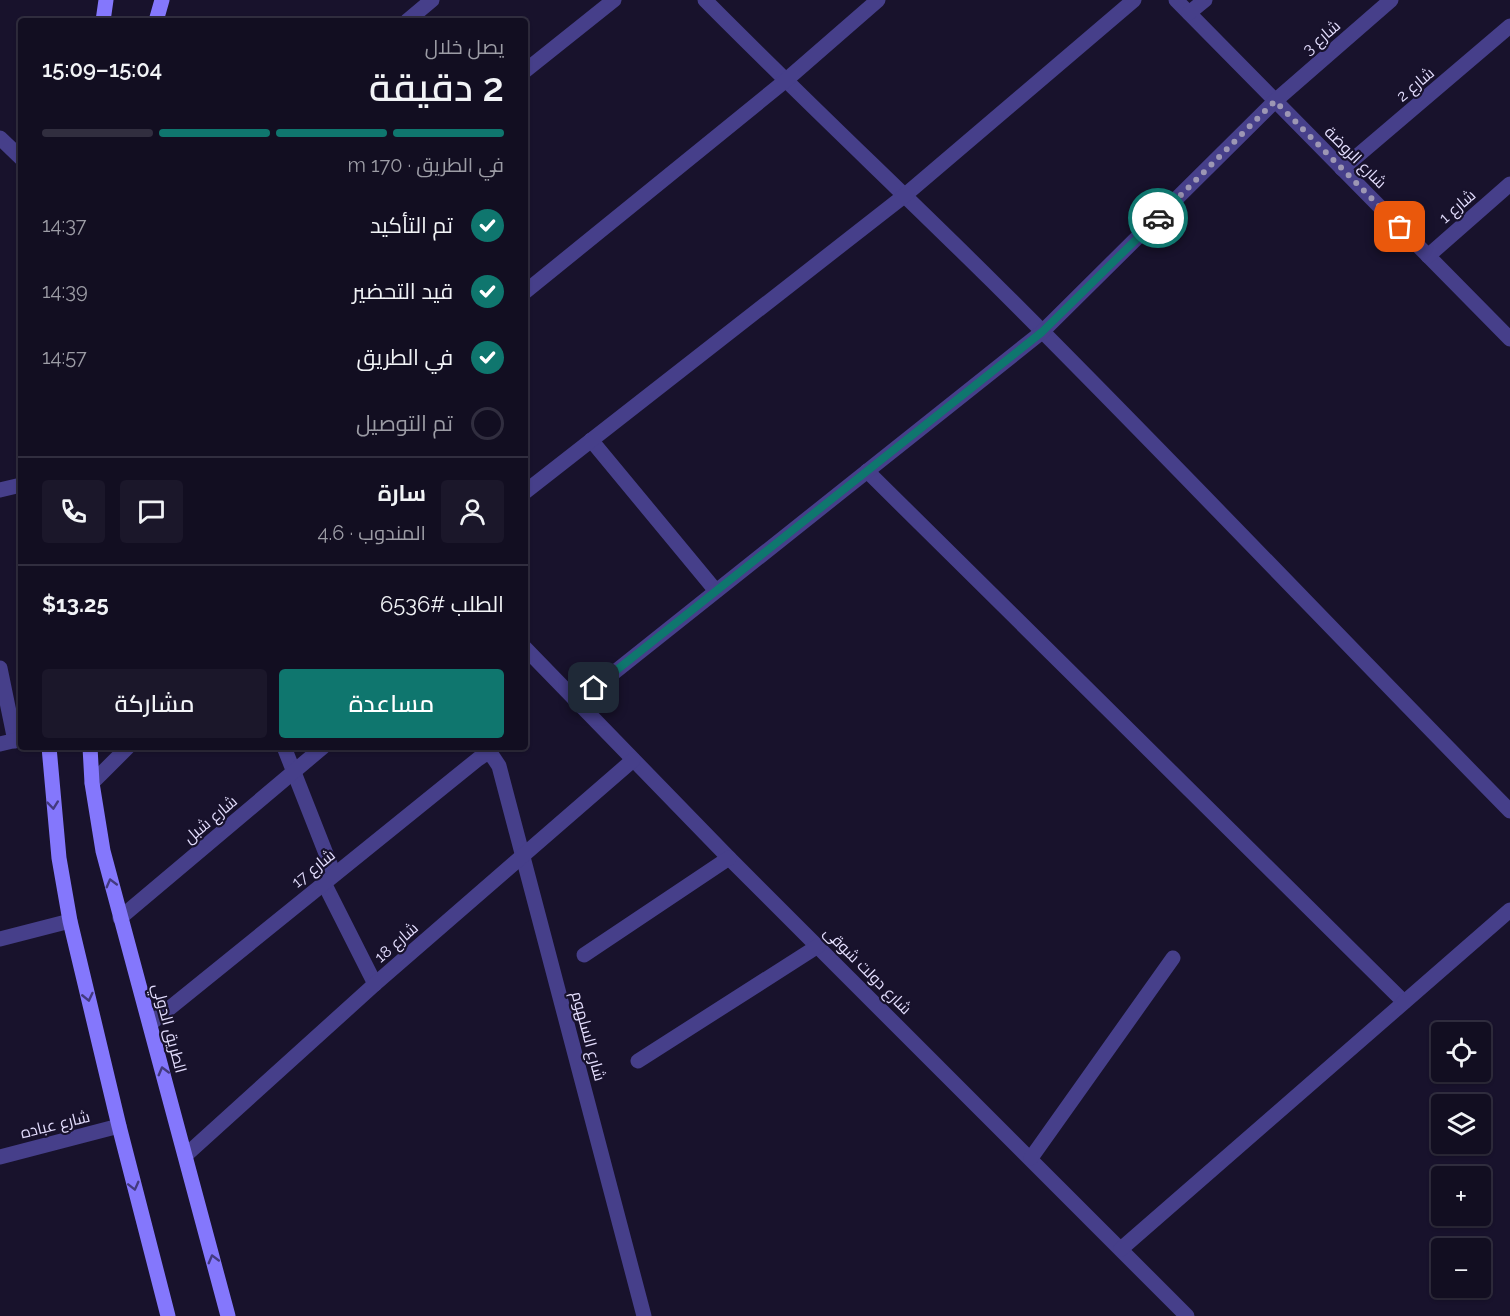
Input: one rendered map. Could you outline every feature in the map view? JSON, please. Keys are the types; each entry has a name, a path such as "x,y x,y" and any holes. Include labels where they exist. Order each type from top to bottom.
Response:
{"street":[{"path":"103,18 106,0"},
{"path":"157,18 162,0"},
{"path":"411,18 432,0"},
{"path":"528,69 614,0"},
{"path":"705,0 1042,332 1510,811"},
{"path":"528,290 785,81 878,0"},
{"path":"528,490 904,196 1134,0"},
{"name":"شارع الروضة","path":"1176,0 1510,339"},
{"path":"1189,13 1205,0"},
{"name":"شارع 3","path":"577,702 1042,332 1275,101 1391,0"},
{"name":"شارع 2","path":"1342,169 1510,26"},
{"path":"0,138 18,155"},
{"name":"شارع 1","path":"1428,256 1510,184"},
{"path":"591,440 716,591"},
{"path":"867,471 1404,1002"},
{"path":"0,490 18,486"},
{"name":"شارع دولت شوقى","path":"528,651 729,858 1187,1316"},
{"path":"0,668 12,741"},
{"path":"49,750 59,858 70,921 119,1126 168,1316"},
{"name":"الطريق الدولي","path":"90,750 92,783 103,851 228,1316"},
{"path":"92,783 125,750"},
{"path":"285,750 329,878 375,984"},
{"name":"شارع شبل","path":"120,918 319,750"},
{"name":"شارع 17","path":"150,1024 484,755 491,754 499,766"},
{"name":"شارع 18","path":"186,1155 375,984 633,760"},
{"name":"شارع السلهوم","path":"499,766 644,1316"},
{"path":"584,955 729,858"},
{"path":"1121,1249 1510,910"},
{"path":"0,939 70,921"},
{"path":"638,1061 818,946"},
{"path":"1030,1158 1173,958"},
{"name":"شارع عباده","path":"0,1157 119,1126"}],"way so far":[{"path":"1158,218 1275,101 1400,227"}],"route":[{"path":"594,688 1042,332 1158,218"}]}
